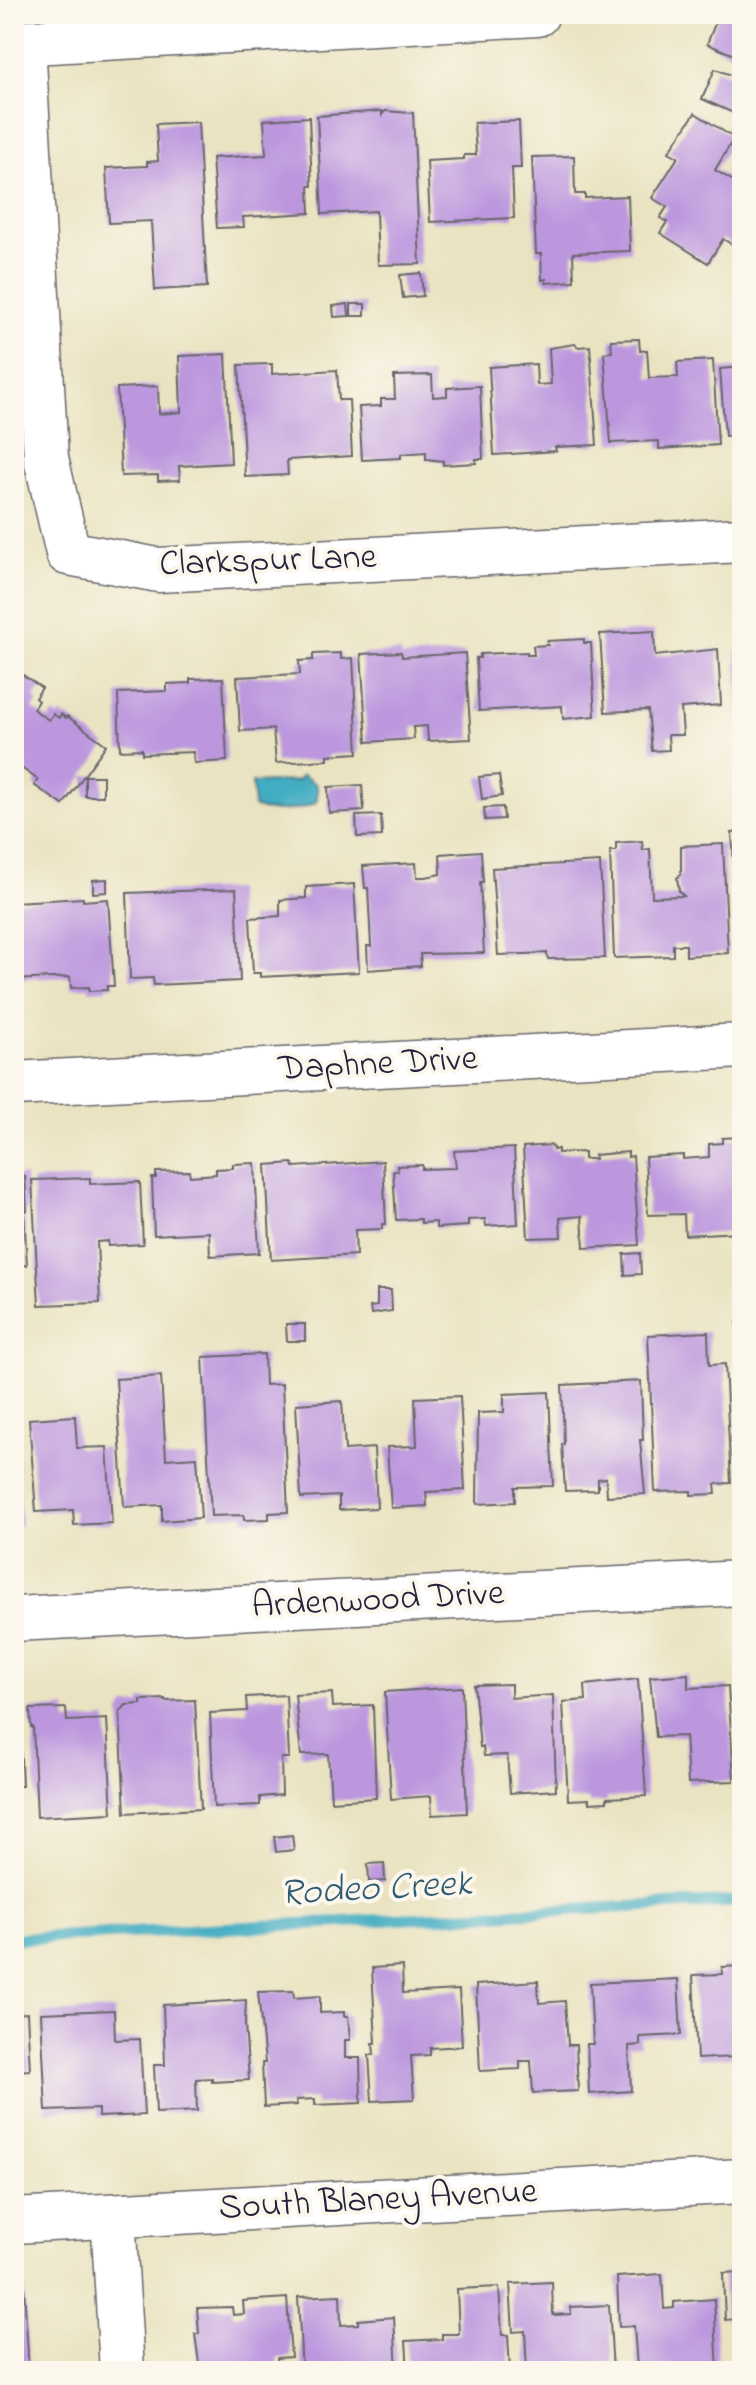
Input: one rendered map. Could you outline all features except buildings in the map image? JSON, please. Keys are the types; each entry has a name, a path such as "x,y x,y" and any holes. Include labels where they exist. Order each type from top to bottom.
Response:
{"street":[{"path":"19,42 537,14"},
{"name":"Clarkspur Lane","path":"19,42 46,458 68,553 158,570 742,540"},
{"name":"Daphne Drive","path":"14,1084 742,1046"},
{"name":"Ardenwood Drive","path":"14,1619 742,1583"},
{"name":"South Blaney Avenue","path":"14,2221 742,2181"},
{"path":"113,2216 122,2371"}],"water":[{"path":"302,775 317,785 317,802 286,810 269,811 254,807 252,783 297,781"}],"waterway":[{"name":"Rodeo Creek","path":"14,1939 742,1901"}]}
